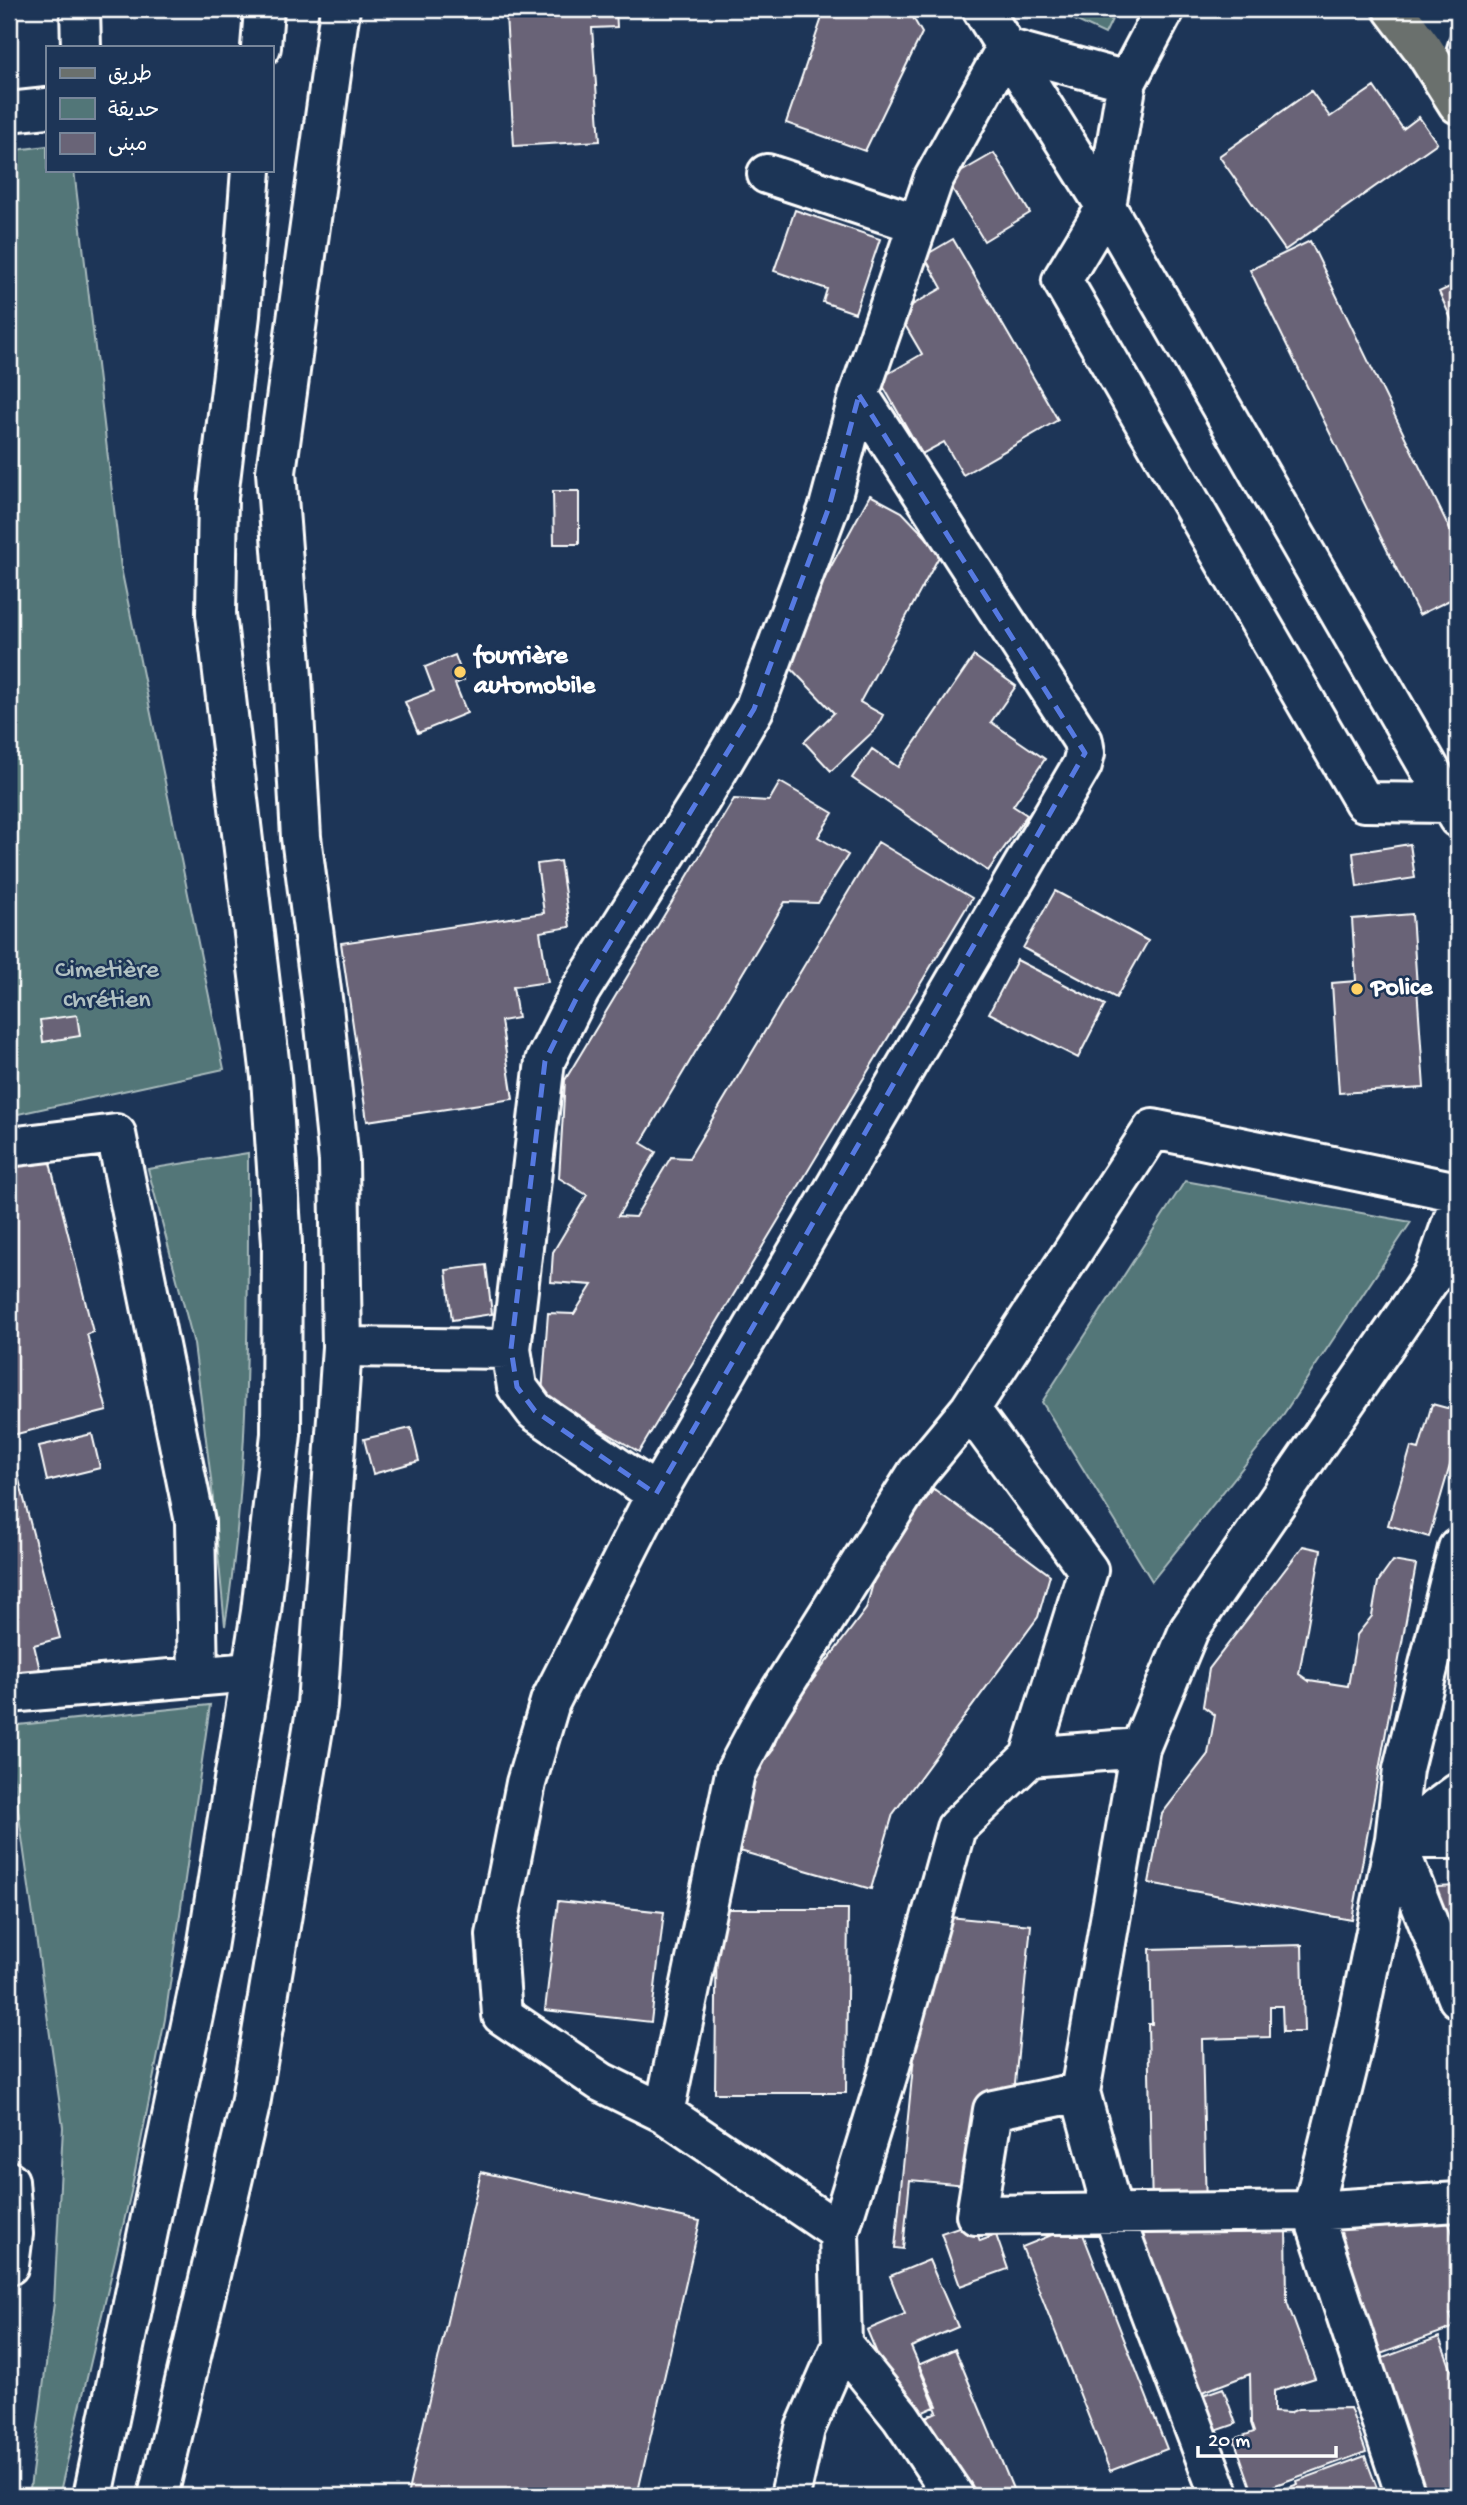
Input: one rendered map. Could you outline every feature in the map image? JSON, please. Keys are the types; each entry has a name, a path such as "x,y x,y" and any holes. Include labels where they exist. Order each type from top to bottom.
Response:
{"main road":[{"path":"1393,9 1424,50 1458,104"}],"street":[{"path":"80,9 81,46"},
{"path":"261,46 264,9"},
{"path":"158,2496 250,2105 317,1705 342,1347 340,1161 301,838 276,472 340,9"},
{"path":"982,9 1106,207 1455,811"},
{"path":"1165,9 1127,81 1106,207 1062,280 1364,802 1455,811"},
{"path":"1424,50 1437,9"},
{"path":"1006,48 1127,81"},
{"path":"656,1494 535,1411 517,1387 511,1349 545,1061 580,991 702,799 754,709 829,507 859,395 933,180 1006,48"},
{"path":"9,112 46,108"},
{"path":"93,2496 208,1948 261,1612 281,1434 282,1243 271,1077 216,614 218,497 240,315 251,172"},
{"path":"767,174 918,224"},
{"path":"839,2232 664,2113 601,2082 502,2015 496,1935 526,1783 550,1702 656,1494 1075,777 1085,753 1083,741 859,395"},
{"path":"664,2113 735,1773 769,1709 917,1473 970,1409 1153,1129 1458,1192"},
{"path":"9,1147 116,1134 195,1522 198,1677"},
{"path":"1220,2496 1113,2214 1080,2092 1140,1748 1189,1630 1434,1273 1458,1205"},
{"path":"342,1347 511,1349"},
{"path":"790,2496 805,2429 842,2344 839,2232 889,2070 956,1828 1030,1757 1088,1570 970,1409"},
{"path":"1406,2496 1312,2211 1350,2058 1395,1839 1404,1769 1458,1548"},
{"path":"9,1693 251,1672"},
{"path":"1030,1757 1140,1748"},
{"path":"1395,1839 1458,1793"},
{"path":"1395,1839 1458,1839"},
{"path":"1395,1839 1458,1998"},
{"path":"1080,2092 993,2110 976,2215 1312,2211 1458,2202"},
{"path":"9,2181 13,2234 9,2265"},
{"path":"842,2344 901,2417 954,2496"}],"highlighted area":[{"path":"859,395 1085,753 656,1494 535,1411 517,1387 511,1349 545,1061 580,991 754,709 829,507"}],"green space":[{"path":"1051,9 1117,9 1105,34"},
{"name":"Cimetière chrétien","path":"46,146 46,172 74,172 121,568 224,1069 9,1116 9,151"},
{"path":"248,1153 246,1390 239,1508 225,1626 211,1479 194,1344 148,1169"},
{"path":"1185,1181 1411,1222 1275,1427 1152,1581 1042,1402"},
{"path":"210,1705 165,2019 131,2192 59,2496 29,2496 54,2303 63,2127 9,1746 9,1726"}],"building":[{"path":"559,9 616,9 617,27 592,28 600,141 514,146 506,15 560,12"},
{"path":"825,9 908,9 922,33 865,151 786,123"},
{"path":"1374,87 1403,129 1419,117 1437,143 1285,250 1219,156 1311,91 1330,117"},
{"path":"994,153 1030,213 984,241 947,180"},
{"path":"795,210 880,239 855,313 823,302 827,289 774,271"},
{"path":"953,239 1058,420 963,475 944,442 922,454 879,379 922,354 898,313 942,288 924,256"},
{"path":"1310,241 1458,546 1458,596 1419,615 1250,270"},
{"path":"1458,283 1458,334 1439,292"},
{"path":"553,491 579,491 579,544 554,544"},
{"path":"870,495 902,512 941,553 860,702 883,715 876,729 831,771 804,742 834,713 781,658"},
{"path":"455,655 464,680 455,684 467,713 418,733 405,702 434,691 425,667"},
{"path":"974,656 1016,686 991,722 1045,759 1013,806 1027,815 988,871 852,778 872,749 898,767"},
{"path":"780,782 833,813 818,837 848,855 818,903 785,902 641,1143 656,1152 618,1216 635,1217 671,1157 689,1158 878,842 972,898 639,1452 542,1394 548,1313 574,1314 592,1285 551,1282 553,1252 587,1195 559,1178 565,1080 734,799 769,801"},
{"path":"1410,844 1415,878 1357,887 1353,853"},
{"path":"560,861 570,927 540,932 548,982 513,987 518,1018 501,1021 513,1099 367,1121 341,943 544,913 537,864"},
{"path":"1055,891 1148,941 1116,998 1023,948"},
{"path":"1412,914 1424,1088 1339,1093 1332,983 1356,981 1352,919"},
{"path":"1017,960 1105,1005 1078,1058 989,1013"},
{"path":"77,1015 80,1036 43,1042 40,1020"},
{"path":"46,1147 93,1332 87,1334 107,1411 9,1436 9,1157"},
{"path":"486,1265 492,1314 452,1320 446,1270"},
{"path":"1432,1404 1458,1411 1458,1438 1429,1537 1388,1525 1411,1447 1419,1449"},
{"path":"411,1428 419,1461 373,1474 364,1439"},
{"path":"92,1434 100,1468 47,1481 39,1446"},
{"path":"9,1441 60,1638 34,1645 40,1670 9,1678"},
{"path":"934,1489 1050,1575 1038,1617 893,1814 871,1889 733,1849 753,1777 773,1750 781,1722 866,1609 879,1561"},
{"path":"1303,1546 1321,1550 1299,1674 1309,1681 1348,1686 1357,1635 1372,1616 1378,1582 1393,1561 1416,1565 1352,1920 1149,1883 1162,1814 1208,1754 1215,1715 1203,1706 1209,1669"},
{"path":"1458,1886 1458,1961 1439,1961 1436,1887"},
{"path":"558,1901 664,1912 651,2022 545,2010"},
{"path":"717,1909 848,1909 846,2093 715,2093"},
{"path":"928,1915 1031,1925 1013,2103 975,2100 967,2185 910,2180 903,2249 895,2248"},
{"path":"1302,1945 1304,2032 1283,2032 1282,2006 1270,2006 1270,2037 1202,2039 1206,2210 1152,2211 1148,2024 1152,2024 1150,1949"},
{"path":"481,2172 700,2221 637,2496 407,2496"},
{"path":"1441,2201 1458,2248 1458,2312 1450,2314 1455,2327 1364,2360 1310,2211"},
{"path":"1458,2221 1458,2238 1453,2223"},
{"path":"973,2222 980,2241 996,2235 1008,2269 960,2286 941,2233"},
{"path":"1286,2222 1287,2302 1315,2378 1274,2391 1274,2412 1350,2408 1366,2452 1273,2486 1251,2487 1234,2439 1254,2432 1251,2423 1250,2374 1195,2395 1142,2247 1141,2224"},
{"path":"1079,2224 1167,2449 1110,2471 1022,2247"},
{"path":"929,2260 958,2327 911,2347 937,2406 905,2420 867,2330 905,2314 890,2276"},
{"path":"1439,2337 1458,2387 1458,2496 1421,2496 1372,2362"},
{"path":"955,2349 1016,2496 940,2496 910,2424 937,2412 918,2365"},
{"path":"1223,2388 1236,2424 1207,2434 1194,2398"},
{"path":"1365,2456 1380,2496 1266,2496 1298,2484 1297,2481"}],"place":[{"name":"fourrière automobile","path":"460,672"},
{"name":"Police","path":"1357,989"}]}
